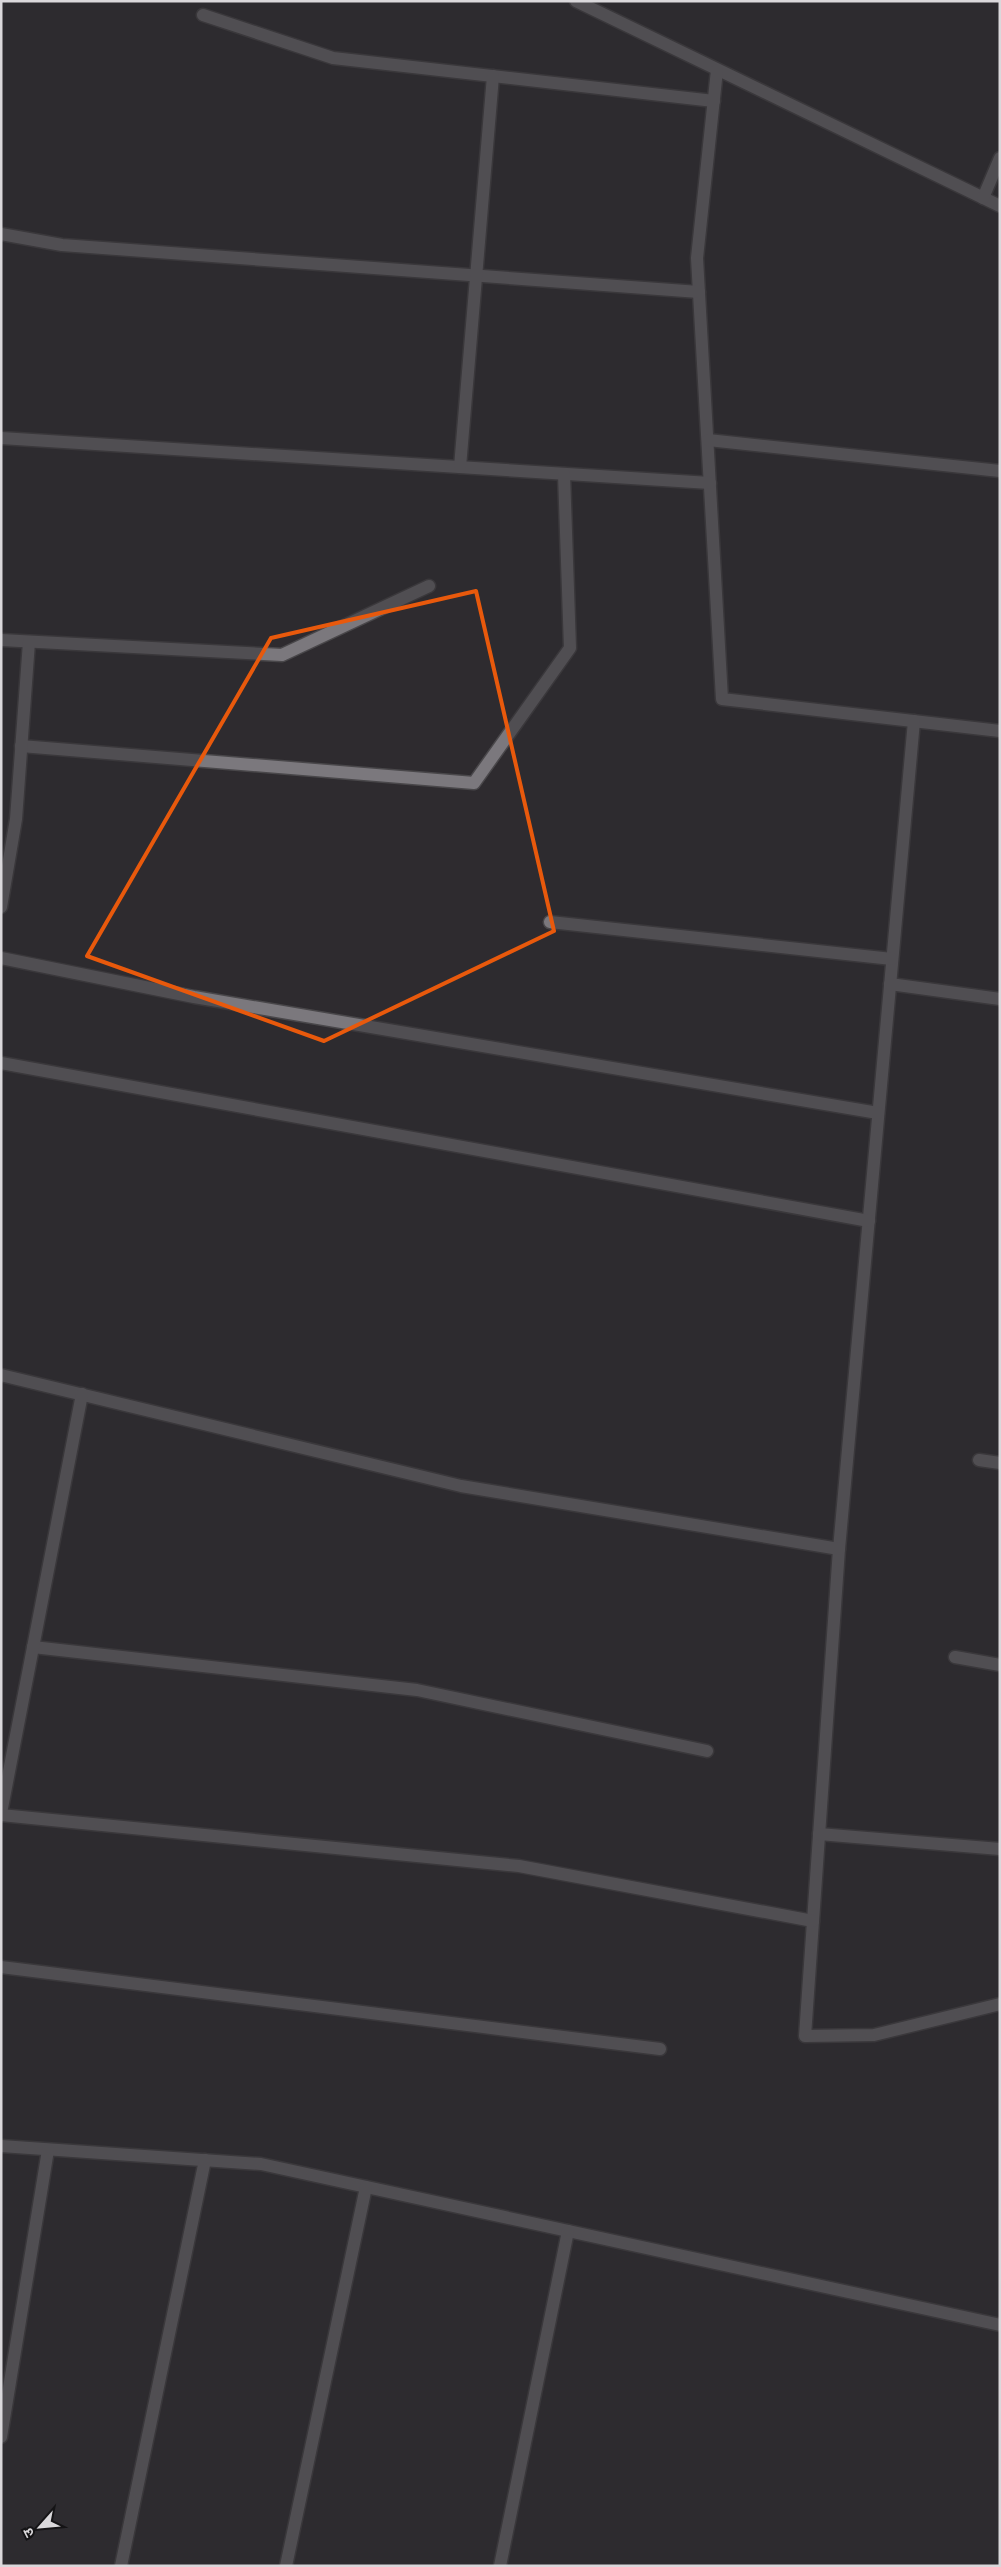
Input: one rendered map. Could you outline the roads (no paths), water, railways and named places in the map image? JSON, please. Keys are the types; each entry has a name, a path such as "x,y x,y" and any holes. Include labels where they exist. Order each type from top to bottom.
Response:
{"street":[{"path":"576,1 1000,206"},
{"path":"203,15 333,58 714,101"},
{"path":"717,70 698,258 722,699 1000,731"},
{"path":"460,467 493,76"},
{"path":"983,198 1000,158"},
{"path":"1,234 62,245 700,292"},
{"path":"1,438 710,483"},
{"path":"708,440 1000,471"},
{"path":"21,746 474,784 570,648 564,474"},
{"path":"1,640 282,655 429,586"},
{"path":"1,907 16,819 29,642"},
{"path":"914,721 839,1549 805,2036 874,2035 1000,2004"},
{"path":"550,922 892,959"},
{"path":"1,958 194,997 878,1113"},
{"path":"890,984 1000,999"},
{"path":"1,1063 869,1221"},
{"path":"1,1375 461,1486 839,1549"},
{"path":"82,1394 1,1814 519,1866 813,1921"},
{"path":"979,1460 1000,1463"},
{"path":"33,1647 417,1690 707,1751"},
{"path":"955,1657 1000,1664"},
{"path":"819,1834 1000,1849"},
{"path":"1,1967 660,2050"},
{"path":"1,2146 261,2164 1000,2325"},
{"path":"1,2437 48,2150"},
{"path":"121,2566 205,2160"},
{"path":"286,2566 366,2187"},
{"path":"500,2566 568,2231"}]}
